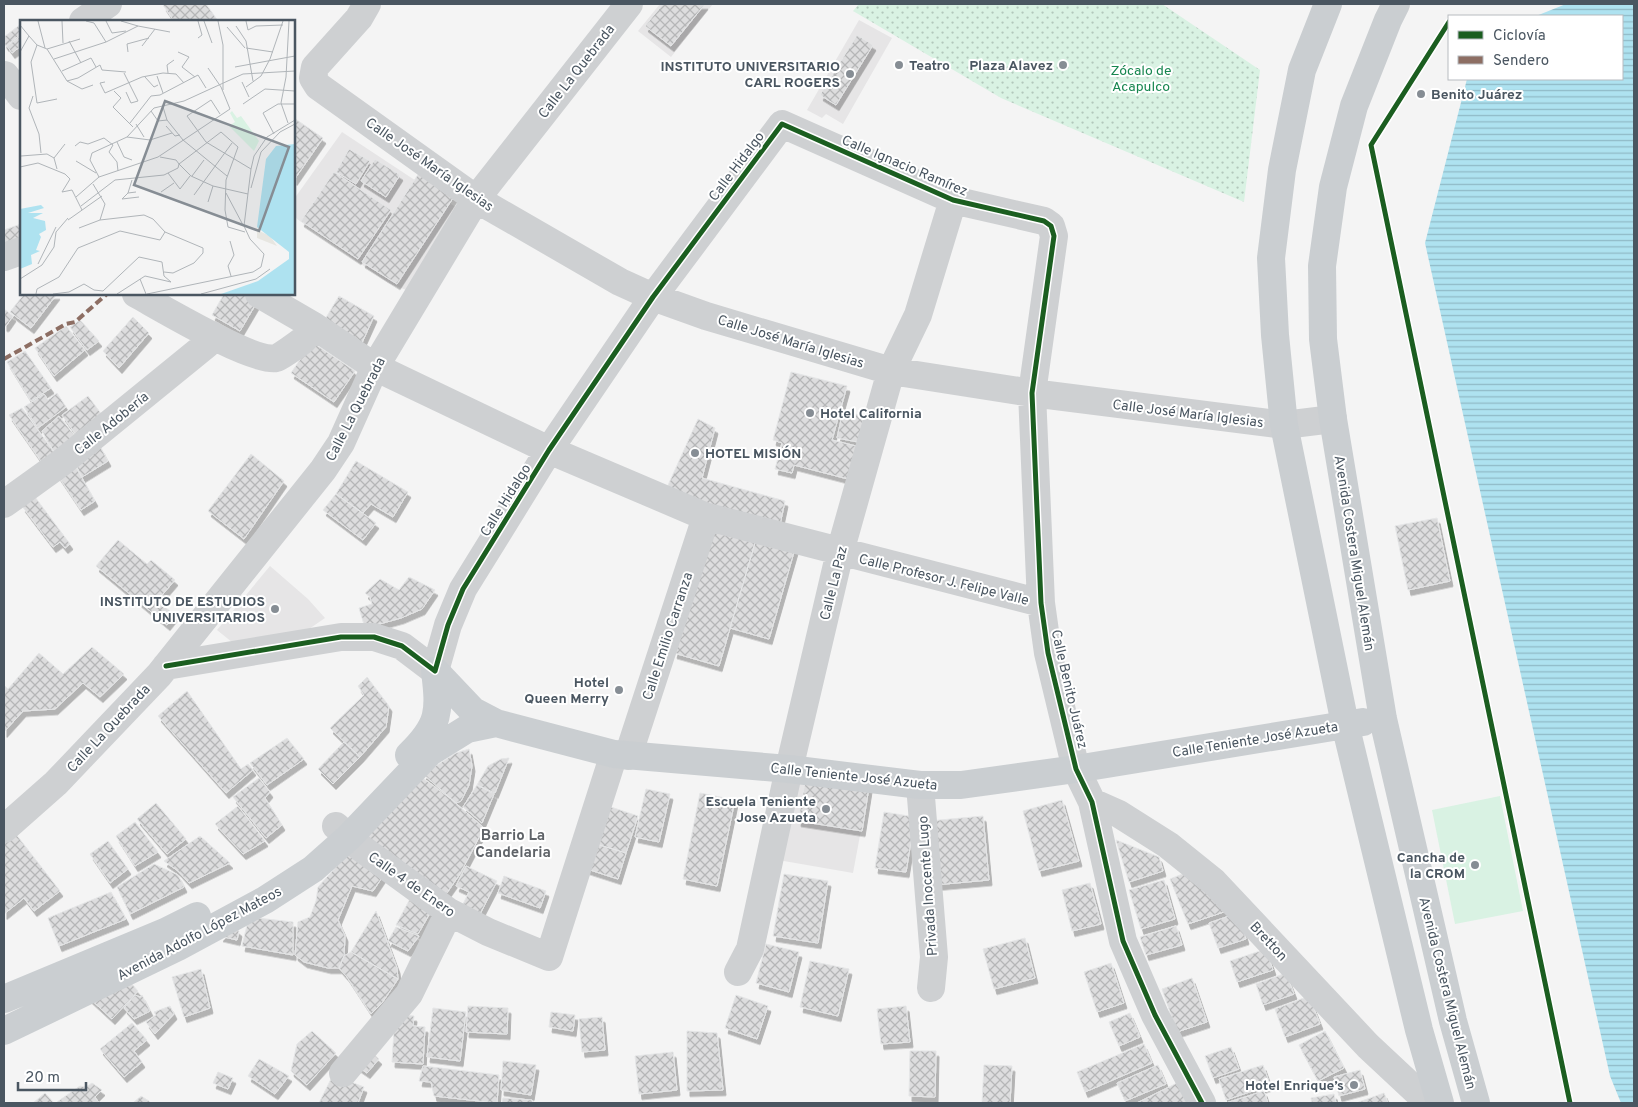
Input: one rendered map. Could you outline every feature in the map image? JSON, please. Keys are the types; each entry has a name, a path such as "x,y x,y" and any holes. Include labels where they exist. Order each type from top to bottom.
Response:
{"main road":[{"path":"1328,4 1302,70 1282,170 1271,258 1275,335 1284,425 1345,724 1418,1030 1440,1103"},
{"name":"Avenida Costera Miguel Alemán","path":"1396,4 1354,106 1333,186 1322,266 1323,339 1333,419 1383,719 1453,1021 1476,1103"},
{"name":"Calle Teniente José Azueta","path":"435,671 473,711 496,723 621,755 788,769 920,785 961,785 1076,769 1383,719"},
{"name":"Avenida Adolfo López Mateos","path":"425,748 438,711 435,671"},
{"name":"Avenida Adolfo López Mateos","path":"4,1031 178,947 266,900 314,869 343,832 425,748 467,729 496,723"},
{"name":"Avenida Adolfo López Mateos","path":"4,999 165,932 255,886 301,855 343,832"}],"street":[{"path":"84,20 108,4"},
{"name":"Calle José María Iglesias","path":"367,4 359,18 315,67 313,78 318,86 476,199 620,282 653,297 706,316 891,371 1032,393 1284,425 1333,419"},
{"name":"Calle La Quebrada","path":"4,829 56,783 166,666 323,470 341,443 375,367 476,199 628,4"},
{"path":"10,71 20,94"},
{"name":"Calle Ignacio Ramírez","path":"782,124 952,200 1044,221 1051,226"},
{"name":"Calle Hidalgo","path":"435,671 448,625 463,589 549,450 653,297 782,124"},
{"name":"Calle La Paz","path":"738,972 750,949 788,769 840,552 891,371 918,315 952,200"},
{"name":"Calle Benito Juárez","path":"1051,226 1054,236 1032,393 1041,603 1048,653 1076,769 1092,802 1123,941 1155,1015 1202,1103"},
{"path":"4,257 20,252"},
{"path":"138,295 232,346 256,354 277,358 302,341 314,326"},
{"name":"Calle Profesor J. Felipe Valle","path":"261,295 314,326 375,367 549,450 706,517 1041,603"},
{"name":"Calle Adobería","path":"4,504 82,446 206,345 212,335"},
{"name":"Calle Emilio Carranza","path":"550,957 706,517"},
{"path":"166,666 341,637 374,637 402,646 435,671"},
{"name":"Privada Inocente Lugo","path":"920,785 934,957 931,988"},
{"name":"Bretton","path":"1092,802 1119,814 1168,845 1214,882 1368,1046 1429,1103"},
{"name":"Calle 4 de Enero","path":"343,832 361,848 449,912 488,932 550,957"},
{"path":"343,1073 409,994 449,912"}],"shaded area":[{"path":"660,4 713,4 671,57 638,31"},
{"name":"INSTITUTO UNIVERSITARIO CARL ROGERS","path":"859,20 892,38 843,124 826,114 822,118 807,110"},
{"path":"342,132 457,208 409,291 388,283 297,219 295,216 295,198"},
{"name":"INSTITUTO DE ESTUDIOS UNIVERSITARIOS","path":"270,566 308,599 325,618 309,629 238,647 217,630"},
{"name":"Escuela Teniente Jose Azueta","path":"793,775 869,787 853,873 778,860"}],"green space":[{"name":"Zócalo de Acapulco","path":"859,4 1162,4 1260,70 1244,202 1001,98 853,11"},
{"path":"1500,796 1523,911 1455,924 1432,810"}],"water":[{"path":"1566,4 1634,4 1634,1103 1621,1103 1610,1076 1425,243 1467,80 1623,80 1623,15 1538,15"}],"building":[{"path":"206,4 217,20 173,20 163,5"},
{"path":"663,4 705,4 671,46 645,26"},
{"path":"20,25 20,35 6,46 4,37"},
{"path":"857,35 873,45 836,105 820,95"},
{"path":"20,37 20,47 12,53 7,46"},
{"path":"295,119 323,138 295,179"},
{"path":"349,149 370,161 356,184 336,172"},
{"path":"375,159 400,175 386,197 361,181"},
{"path":"334,172 391,210 358,259 301,221"},
{"path":"419,173 455,195 397,284 362,262"},
{"path":"20,224 20,248 9,253 4,239 4,230"},
{"path":"23,295 56,295 31,328 10,312"},
{"path":"223,295 244,295 257,302 240,331 212,315"},
{"path":"339,296 374,316 361,345 324,321"},
{"path":"4,309 13,316 6,326 4,326"},
{"path":"133,317 149,333 119,368 103,351"},
{"path":"80,320 99,341 87,350 70,327"},
{"path":"66,326 85,350 54,376 35,348"},
{"path":"312,342 355,371 334,402 291,373"},
{"path":"25,351 51,388 31,401 7,362"},
{"name":"Hotel California","path":"791,372 847,386 832,440 856,446 848,479 794,465 792,473 775,469 782,443 773,440"},
{"path":"57,393 66,407 38,428 24,407 44,394 48,400"},
{"path":"88,396 105,419 79,439 62,415"},
{"path":"22,408 56,455 43,464 9,415"},
{"path":"843,411 864,416 858,442 837,438"},
{"path":"59,416 79,441 57,457 42,431"},
{"name":"HOTEL MISIÓN","path":"698,419 715,428 702,478 785,501 778,534 664,494"},
{"path":"101,448 108,461 82,477 75,463"},
{"path":"251,454 284,481 244,539 208,511"},
{"path":"356,461 408,492 393,517 371,504 363,513 336,494"},
{"path":"74,464 95,501 81,510 57,474"},
{"path":"336,494 376,523 363,540 323,510"},
{"path":"35,497 70,544 65,548 60,542 53,547 22,506"},
{"path":"1437,518 1450,581 1408,590 1395,526"},
{"path":"711,523 757,536 719,666 674,653"},
{"path":"757,536 796,545 769,639 730,628"},
{"path":"118,540 147,564 151,560 175,580 157,601 175,615 167,625 96,566"},
{"path":"409,577 435,590 422,609 401,618 365,628 359,608 372,604 370,597 365,593 380,579 399,590"},
{"path":"92,647 124,674 100,697 83,683 55,709 23,711 4,732 4,685 8,689 39,653 63,674"},
{"path":"367,677 389,706 386,727 360,757 330,728 364,695 358,686"},
{"path":"187,691 241,769 248,764 253,770 226,793 158,716"},
{"path":"287,738 304,759 267,785 250,763"},
{"path":"344,742 360,757 333,784 318,769"},
{"path":"469,749 472,766 469,785 461,801 456,803 423,774 456,753"},
{"path":"509,758 495,793 477,785 488,766 501,759"},
{"path":"806,777 869,787 862,831 798,821"},
{"path":"259,778 270,792 265,798 282,825 266,838 233,797"},
{"path":"423,778 451,799 484,828 460,874 442,900 359,834"},
{"path":"477,785 494,794 482,823 463,807"},
{"path":"646,789 670,794 659,842 635,837"},
{"path":"700,793 735,800 717,886 683,879"},
{"path":"1062,800 1079,861 1039,871 1023,811"},
{"path":"156,803 186,839 167,854 137,819"},
{"path":"605,805 638,816 626,853 593,843"},
{"path":"238,806 265,841 243,854 215,824"},
{"path":"884,812 915,817 906,872 875,868"},
{"path":"983,816 989,880 934,885 929,821"},
{"path":"135,822 158,852 135,866 116,836"},
{"path":"15,833 60,891 34,911 24,898 4,914 4,841"},
{"path":"200,836 230,863 189,883 178,871 164,861"},
{"path":"1116,840 1159,857 1163,871 1129,882"},
{"path":"108,841 128,869 110,883 90,854"},
{"path":"593,843 626,853 618,879 584,868"},
{"path":"354,847 387,870 373,891 352,886 338,920 345,936 344,956 339,968 328,968 304,962 295,955 298,922 310,917 316,901 318,887"},
{"path":"154,864 178,875 184,887 130,914 117,887"},
{"path":"466,866 497,881 479,916 463,904 469,892 456,886"},
{"path":"1190,871 1230,910 1188,924 1170,879"},
{"path":"784,874 828,881 818,943 773,936"},
{"path":"504,876 546,891 540,908 498,893"},
{"path":"1164,880 1175,919 1141,929 1129,890"},
{"path":"1090,883 1101,924 1072,931 1062,890"},
{"path":"111,892 126,919 59,946 48,918"},
{"path":"411,897 433,908 418,934 396,925"},
{"path":"376,911 397,968 398,979 351,952"},
{"path":"1238,913 1246,939 1218,948 1209,923"},
{"path":"249,917 293,922 293,955 242,946"},
{"path":"231,925 239,931 237,940 220,936"},
{"path":"1176,926 1182,945 1146,955 1140,937"},
{"path":"396,927 419,936 408,951 388,941"},
{"path":"1025,938 1035,978 994,989 983,949"},
{"path":"766,944 799,952 789,992 756,983"},
{"path":"1266,949 1273,970 1237,982 1230,961"},
{"path":"351,952 398,979 382,1003 371,1014 339,968 344,956"},
{"path":"810,961 849,969 838,1016 800,1007"},
{"path":"1111,963 1124,1003 1097,1012 1084,972"},
{"path":"201,969 210,1008 184,1017 172,977"},
{"path":"1286,973 1294,994 1263,1005 1256,984"},
{"path":"123,974 138,991 112,1019 85,994"},
{"path":"1192,978 1207,1022 1177,1032 1162,989"},
{"path":"135,995 140,997 142,995 150,1011 134,1019 124,1008"},
{"path":"736,995 768,1006 757,1039 725,1028"},
{"path":"1309,996 1320,1024 1285,1037 1275,1009"},
{"path":"170,1006 174,1014 155,1034 146,1022 156,1015 154,1012"},
{"path":"468,1006 508,1008 507,1034 466,1032"},
{"path":"906,1006 910,1042 881,1044 877,1009"},
{"path":"433,1008 466,1012 460,1061 427,1057"},
{"path":"551,1012 575,1015 573,1031 549,1027"},
{"path":"1130,1013 1140,1037 1119,1046 1109,1022"},
{"path":"395,1014 414,1016 413,1026 425,1027 423,1064 392,1062"},
{"path":"602,1017 605,1050 582,1052 579,1019"},
{"path":"132,1023 147,1040 134,1051 142,1062 124,1077 100,1049"},
{"path":"312,1031 336,1053 307,1085 291,1071 297,1044"},
{"path":"687,1031 717,1033 723,1090 687,1091"},
{"path":"1325,1031 1344,1068 1318,1081 1299,1045"},
{"path":"1144,1044 1152,1063 1085,1092 1077,1072"},
{"path":"1231,1047 1239,1069 1213,1078 1205,1056"},
{"path":"370,1051 379,1059 367,1073 357,1066"},
{"path":"910,1051 936,1051 935,1097 909,1096"},
{"path":"673,1052 677,1090 639,1094 635,1056"},
{"path":"259,1059 289,1076 275,1094 248,1076"},
{"path":"503,1061 536,1065 531,1095 501,1090"},
{"path":"984,1065 1012,1066 1010,1103 982,1103"},
{"path":"1158,1065 1166,1084 1125,1101 1117,1083"},
{"path":"1263,1065 1270,1085 1226,1100 1219,1079"},
{"path":"423,1066 499,1075 497,1103 434,1096 431,1082 419,1081"},
{"path":"1360,1070 1365,1089 1339,1096 1334,1077"},
{"path":"218,1072 233,1078 228,1089 213,1083"},
{"path":"333,1075 364,1087 358,1103 319,1103"},
{"path":"92,1083 102,1090 95,1097 99,1103 57,1102 80,1086 86,1087"},
{"path":"1177,1083 1187,1103 1137,1103"},
{"path":"1264,1091 1268,1103 1226,1103"},
{"path":"45,1093 54,1103 33,1103"},
{"path":"1384,1093 1388,1103 1356,1103"},
{"path":"1334,1094 1336,1103 1312,1103 1311,1098"},
{"path":"141,1096 149,1101 151,1103 133,1103"},
{"path":"503,1098 532,1100 532,1103 502,1103"}],"marked path":[{"path":"4,359 66,324 75,322 106,295"}],"cycle path":[{"path":"1448,24 1371,145 1570,1103"},
{"path":"166,666 341,637 374,637 402,646 435,671 448,625 463,589 549,450 653,297 782,124 953,200 1044,221 1051,226 1054,236 1032,393 1041,603 1048,653 1076,769 1092,802 1123,941 1155,1015 1202,1103"}],"place":[{"name":"Teatro","path":"899,65"},
{"name":"Plaza Alavez","path":"1063,65"},
{"name":"INSTITUTO UNIVERSITARIO CARL ROGERS","path":"850,74"},
{"name":"Benito Juárez","path":"1421,94"},
{"name":"Hotel California","path":"810,413"},
{"name":"HOTEL MISIÓN","path":"695,453"},
{"name":"INSTITUTO DE ESTUDIOS UNIVERSITARIOS","path":"275,609"},
{"name":"Hotel Queen Merry","path":"619,690"},
{"name":"Escuela Teniente Jose Azueta","path":"826,809"},
{"name":"Cancha de la CROM","path":"1475,865"},
{"name":"Hotel Enrique’s","path":"1354,1085"}],"district":[{"name":"Barrio La Candelaria","path":"513,844"}]}
